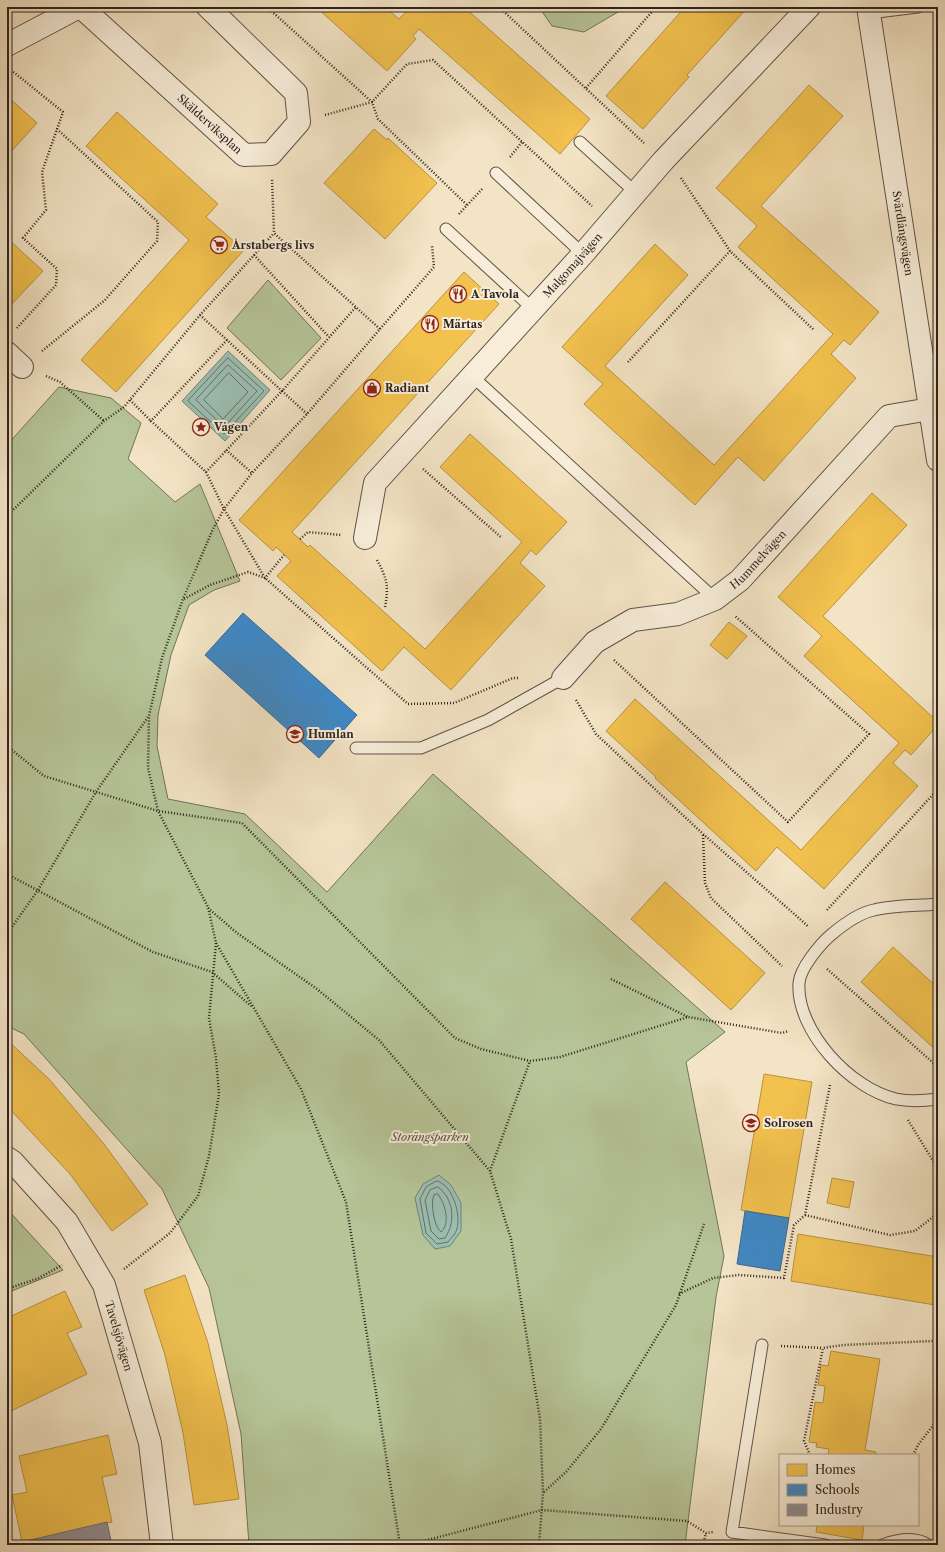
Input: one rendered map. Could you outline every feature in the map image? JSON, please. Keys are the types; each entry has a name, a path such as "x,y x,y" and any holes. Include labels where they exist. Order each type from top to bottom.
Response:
{"street":[{"path":"7,45 80,7"},
{"name":"Skälderviksplan","path":"80,7 244,155 271,154"},
{"path":"208,7 296,93 299,122 271,154"},
{"name":"Malgomajvägen","path":"365,538 375,483 583,254 674,149 809,7"},
{"name":"Svärdlångsvägen","path":"869,10 938,460"},
{"name":"Hummelvägen","path":"563,678 595,642 633,620 678,614 715,599 740,580 889,416 930,409"},
{"name":"Tavelsjövägen","path":"7,1158 13,1162 67,1222 104,1286 150,1443 162,1545"}],"lane":[{"path":"869,10 918,7"},
{"path":"580,142 636,193"},
{"path":"496,173 583,254"},
{"path":"446,228 533,309"},
{"path":"472,376 715,599"},
{"path":"356,748 421,748 488,720 563,678"},
{"path":"938,904 873,910 847,922 826,939 812,955 799,982 801,999 809,1027 834,1062 860,1084 894,1099 914,1102 938,1099"},
{"path":"762,1345 732,1532 825,1545"},
{"path":"882,1545 898,1540 924,1542 928,1545"}],"path":[{"path":"267,7 372,102 378,120 467,205"},
{"path":"586,88 656,7"},
{"path":"299,122 372,102 407,64 433,60 610,222"},
{"path":"7,67 63,112 42,172 46,210 23,238 57,269 56,285 14,351"},
{"path":"14,351 105,300 157,241 158,222 57,129"},
{"path":"7,516 104,421 124,407 200,315 274,233 271,154"},
{"path":"274,233 380,329 307,414 252,473 224,509 183,599 162,658 149,716 148,768 158,811 208,907 216,943 301,1089 346,1202 400,1545"},
{"path":"628,362 730,251"},
{"path":"254,255 329,337"},
{"path":"206,472 282,391 356,307"},
{"path":"200,315 307,414"},
{"path":"151,421 227,340"},
{"path":"14,351 60,382 104,421"},
{"path":"130,400 206,472 224,509"},
{"path":"226,450 252,473"},
{"path":"403,452 502,538"},
{"path":"300,539 308,532 365,538"},
{"path":"183,599 210,584 248,572 265,578 284,555"},
{"path":"385,607 388,591 386,577"},
{"path":"595,642 788,822 869,734 715,599"},
{"path":"7,934 38,890 96,792 149,716"},
{"path":"7,746 44,776 158,811 242,823 456,1038 481,1049 530,1061 560,1057 688,1017"},
{"path":"827,910 938,789"},
{"path":"703,834 705,883 711,898 799,982"},
{"path":"7,874 153,952 212,972 253,1007"},
{"path":"208,907 237,933 317,989 379,1040 490,1171 510,1239 540,1419 543,1493 539,1545"},
{"path":"104,1286 170,1234 198,1196 209,1156 219,1094 216,1058 209,1018 212,972 216,943"},
{"path":"812,955 938,1067"},
{"path":"612,979 688,1017 782,1032 809,1027"},
{"path":"490,1171 530,1061"},
{"path":"679,1294 713,1278 739,1274 784,1278 794,1225 805,1214 834,1062"},
{"path":"894,1099 938,1169"},
{"path":"805,1214 890,1235 915,1231 938,1213"},
{"path":"543,1493 567,1471 601,1429 676,1305 704,1224"},
{"path":"7,1289 39,1278"},
{"path":"762,1345 823,1348 843,1345 933,1341 938,1339"},
{"path":"810,1454 804,1441 823,1348"},
{"path":"914,1454 918,1445 938,1419"},
{"path":"408,1545 542,1510 687,1521 706,1533 704,1545"},
{"path":"182,1545 262,1545"}],"green space":[{"path":"543,7 622,7 623,9 584,32 552,26 541,10"},
{"path":"268,280 321,338 281,380 227,328"},
{"name":"Storängsparken","path":"59,387 111,398 141,423 128,459 175,502 200,484 240,581 214,590 189,605 171,655 158,715 157,746 168,799 245,814 327,892 433,774 725,1032 686,1062 724,1256 716,1297 685,1545 249,1545 241,1434 209,1288 162,1189 24,1034 7,1026 7,445"},
{"path":"7,1209 63,1270 7,1293"}],"water":[{"path":"228,351 270,390 225,441 182,401"},
{"path":"439,1175 451,1185 461,1203 461,1231 450,1246 435,1249 423,1235 415,1198 423,1184"}],"building: Homes":[{"path":"316,7 385,7 399,19 410,7 464,7 590,119 560,154 419,29 413,36 416,39 387,71"},
{"path":"685,7 748,7 687,75 689,77 643,129 606,96"},
{"path":"809,85 843,116 761,206 879,312 850,345 844,340 831,354 856,378 764,481 738,457 695,505 584,404 603,384 562,347 655,244 688,275 605,366 714,465 833,334 738,247 757,226 716,188"},
{"path":"7,96 37,123 7,156"},
{"path":"117,112 218,204 206,217 244,250 116,392 81,360 189,240 86,146"},
{"path":"374,129 387,140 388,138 437,183 385,239 324,183"},
{"path":"7,238 43,271 12,304 7,299"},
{"path":"464,272 499,304 292,532 308,547 310,545 425,649 522,542 440,467 470,434 567,522 536,555 531,550 520,563 545,586 451,690 404,647 382,671 277,576 291,561 276,547 273,551 239,520"},
{"path":"872,493 907,525 823,616 938,722 938,725 911,755 905,750 893,763 918,786 824,889 777,847 756,871 606,731 635,699 801,850 899,743 804,656 822,636 778,597"},
{"path":"729,622 747,636 727,659 710,645"},
{"path":"665,882 765,973 731,1010 631,919"},
{"path":"893,947 938,988 938,1052 861,982"},
{"path":"7,1040 49,1079 104,1144 148,1204 112,1231 70,1174 7,1106"},
{"path":"764,1074 812,1082 789,1218 741,1210"},
{"path":"832,1178 854,1182 849,1208 827,1203"},
{"path":"798,1234 938,1257 938,1284 935,1305 791,1281"},
{"path":"185,1275 208,1343 227,1425 239,1499 194,1505 183,1433 165,1355 144,1290"},
{"path":"65,1291 82,1327 67,1333 87,1374 7,1413 7,1318"},
{"path":"831,1351 880,1359 865,1450 876,1452 875,1454 828,1454 829,1449 816,1447 817,1443 809,1442 815,1402 823,1403 825,1386 818,1385 821,1365 828,1366"},
{"path":"108,1435 117,1474 102,1477 112,1522 22,1542 12,1495 27,1492 19,1456"},
{"path":"817,1526 864,1526 862,1540 816,1532"}],"building: Schools":[{"path":"243,613 357,715 319,758 205,655"},
{"path":"745,1211 789,1218 780,1271 737,1264"}],"building: Industry":[{"path":"107,1522 112,1545 26,1545 26,1541"}],"place":[{"name":"Årstabergs livs","path":"219,245"},
{"name":"A Tavola","path":"458,294"},
{"name":"Märtas","path":"430,324"},
{"name":"Radiant","path":"372,388"},
{"name":"Vågen","path":"201,427"},
{"name":"Humlan","path":"295,734"},
{"name":"Solrosen","path":"751,1123"}]}
